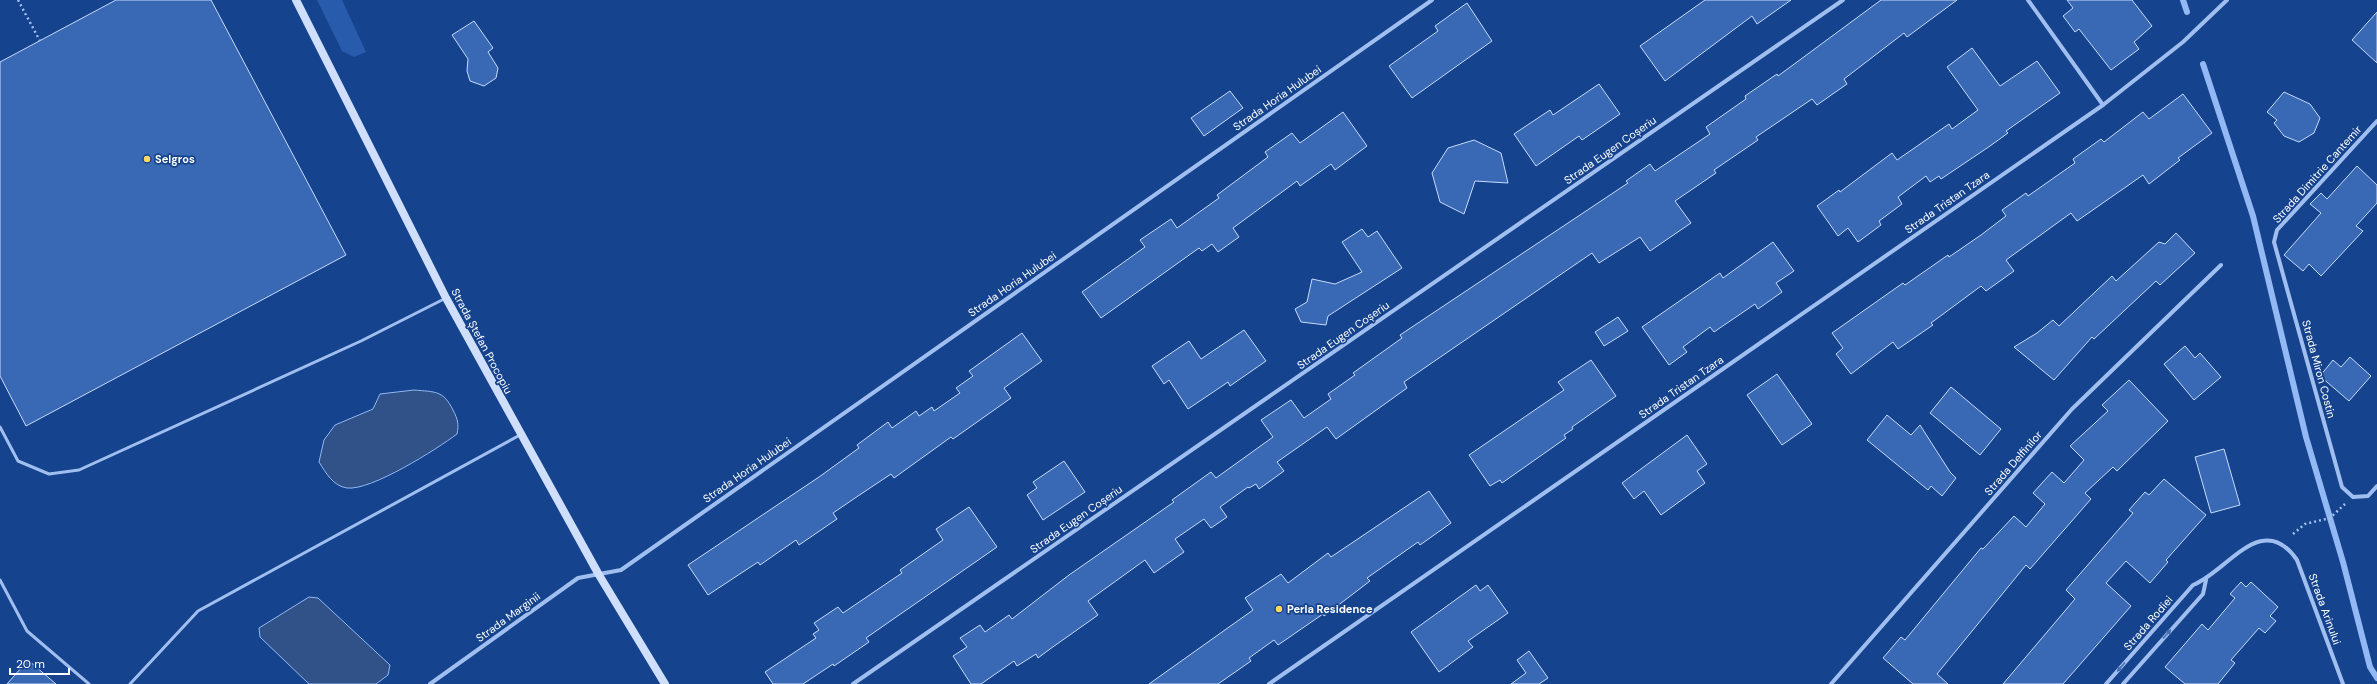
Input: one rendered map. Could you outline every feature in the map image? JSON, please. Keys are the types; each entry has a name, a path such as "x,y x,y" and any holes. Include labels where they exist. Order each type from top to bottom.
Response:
{"street":[{"name":"Strada Ștefan Procopiu","path":"296,0 446,298 599,575 665,684"},
{"name":"Strada Horia Hulubei","path":"599,575 621,570 1432,0"},
{"name":"Strada Eugen Coșeriu","path":"853,684 1843,0"},
{"path":"2028,0 2104,105"},
{"name":"Strada Tristan Tzara","path":"1269,684 2104,105 2184,42 2227,0"},
{"name":"Strada Dimitrie Cantemir","path":"2274,242 2277,230 2377,121"},
{"name":"Strada Miron Costin","path":"2274,242 2342,487 2353,496"},
{"name":"Strada Delfinilor","path":"1831,684 2072,409 2221,265"},
{"path":"2353,496 2368,496 2377,486"},
{"name":"Strada Rodiei","path":"2106,684 2193,585 2206,580 2247,546 2270,541 2283,545"},
{"name":"Strada Arinului","path":"2283,545 2291,550 2297,560 2343,684"},
{"name":"Strada Marginii","path":"430,684 578,578 599,575"},
{"name":"Strada Rodiei","path":"2123,684 2203,594 2206,580"}],"lane":[{"path":"0,427 18,461 49,474 79,470 361,341 446,298"},
{"path":"130,684 198,611 520,434"},
{"path":"0,580 27,631 89,684"},
{"path":"0,592 6,591"}],"path":[{"path":"18,0 40,40"},
{"path":"2293,534 2305,524 2330,518 2353,496"}],"shaded area":[{"path":"317,0 342,0 366,52 354,57 342,51"},
{"path":"414,390 438,393 446,399 457,419 457,434 404,468 372,483 347,488 334,482 327,475 319,462 324,440 335,425 373,409 380,394"},
{"path":"309,597 318,598 390,665 388,675 376,684 309,684 260,637 259,628"}],"building":[{"name":"Selgros","path":"116,0 211,0 346,255 26,426 0,376 0,62"},
{"path":"1705,0 1791,0 1757,24 1752,16 1665,81 1640,46"},
{"path":"1881,0 1957,0 1907,37 1904,33 1844,79 1847,84 1817,105 1812,99 1756,137 1758,140 1714,170 1716,173 1675,201 1691,223 1650,251 1640,237 1599,263 1592,253 1404,382 1407,388 1336,439 1327,427 1277,462 1284,471 1259,489 1256,484 1249,488 1248,487 1220,507 1227,517 1211,528 1204,519 1175,539 1184,552 1154,573 1145,560 1088,601 1098,615 1038,658 1036,654 1017,666 1014,661 981,684 971,684 953,656 967,647 960,638 980,625 985,632 1009,615 1012,619 1069,575 1174,502 1172,500 1211,472 1216,478 1273,437 1261,420 1291,400 1304,418 1331,399 1328,394 1355,375 1353,373 1402,338 1400,335 1628,183 1626,181 1650,164 1655,171 1710,134 1706,127 1746,99 1745,96 1777,74 1778,76"},
{"path":"2067,0 2132,0 2152,26 2134,42 2139,49 2111,70 2079,29 2075,32 2063,16 2073,8"},
{"path":"1467,3 1492,41 1412,98 1389,66 1438,31 1435,26"},
{"path":"2377,12 2377,63 2352,40"},
{"path":"474,21 493,48 488,52 498,68 496,78 484,86 470,81 467,71 468,59 452,35"},
{"path":"1972,48 2000,86 2037,61 2060,93 2006,131 2008,133 1941,179 1939,176 1930,182 1926,176 1898,197 1902,204 1879,221 1881,225 1858,242 1848,228 1838,236 1817,206 1839,190 1840,192 1892,153 1897,160 1949,124 1952,129 1978,110 1947,67"},
{"path":"1599,84 1620,114 1582,140 1579,136 1536,166 1514,134 1550,110 1553,115"},
{"path":"1230,91 1243,108 1204,136 1191,118"},
{"path":"2284,92 2310,104 2320,118 2314,133 2299,142 2284,136 2274,123 2277,120 2267,112"},
{"path":"2183,94 2212,133 2178,158 2180,160 2149,184 2143,175 2077,221 2071,213 2006,260 2014,271 1986,291 1981,286 1931,323 1933,325 1898,349 1893,342 1851,374 1836,354 1843,348 1832,333 1903,283 1905,285 1948,255 1949,257 1981,235 2006,216 2002,210 2026,193 2028,196 2075,163 2073,159 2101,139 2104,142 2143,112 2149,119"},
{"path":"1343,112 1367,146 1335,170 1331,164 1300,186 1297,181 1233,228 1239,237 1218,252 1212,244 1202,251 1199,248 1101,318 1082,292 1145,247 1140,240 1171,219 1177,228 1219,198 1217,195 1268,157 1265,152 1292,133 1300,143"},
{"path":"1474,140 1501,153 1508,183 1475,181 1464,214 1440,202 1432,173 1448,148"},
{"path":"2357,166 2377,185 2377,203 2356,226 2363,231 2321,276 2309,264 2303,271 2284,255 2321,213 2310,204 2321,193 2327,199"},
{"path":"1362,229 1368,237 1377,231 1402,268 1328,316 1326,325 1301,322 1295,309 1307,302 1312,279 1335,284 1362,272 1342,242"},
{"path":"2176,233 2195,253 2160,285 2156,281 2094,339 2092,337 2054,380 2014,347 2037,333 2053,320 2059,326 2112,276 2116,281 2159,242 2165,244"},
{"path":"1773,242 1794,271 1776,283 1782,292 1758,309 1755,304 1714,332 1710,327 1683,347 1687,352 1669,365 1642,327 1720,273 1723,278"},
{"path":"1618,317 1628,331 1604,346 1595,332"},
{"path":"1244,330 1266,361 1230,386 1228,382 1188,409 1169,380 1164,384 1152,366 1189,341 1201,359"},
{"path":"1022,333 1042,361 1004,388 1011,398 953,439 951,437 894,478 891,474 833,513 837,519 799,545 796,540 760,565 758,562 708,595 688,565 819,477 859,448 857,445 888,422 892,428 916,411 919,416 932,407 934,411 960,393 956,388 973,376 969,371"},
{"path":"2185,346 2195,358 2200,353 2221,377 2194,400 2164,364"},
{"path":"2350,357 2371,376 2349,401 2320,376 2333,360 2341,367"},
{"path":"1591,360 1616,396 1572,427 1573,429 1564,435 1566,438 1502,483 1500,480 1490,486 1469,455 1564,390 1558,382"},
{"path":"1777,374 1812,424 1782,445 1747,395"},
{"path":"2129,380 2168,421 2117,471 2113,467 2085,493 2091,499 2030,569 2026,565 1937,674 1948,684 1913,684 1883,658 1901,637 1905,640 1981,548 1983,549 2014,516 2026,527 2045,504 2033,493 2052,472 2064,483 2084,460 2070,446 2108,411 2102,405"},
{"path":"1951,387 2001,429 1980,455 1930,413"},
{"path":"1887,415 1911,435 1920,425 1950,472 1956,478 1942,496 1931,486 1928,490 1867,440"},
{"path":"1687,435 1707,464 1697,471 1705,483 1661,515 1644,491 1634,499 1622,483"},
{"path":"2224,449 2240,505 2211,513 2195,457"},
{"path":"1064,461 1085,492 1043,520 1027,495 1037,488 1033,482"},
{"path":"2164,479 2206,515 2166,560 2168,562 2150,583 2126,561 2106,583 2131,606 2063,684 2003,684 2075,599 2066,590 2133,513 2129,510 2145,492 2149,495"},
{"path":"1429,491 1451,523 1420,545 1418,542 1367,578 1370,581 1324,616 1323,614 1278,645 1274,640 1249,658 1251,661 1218,684 1149,684 1253,610 1245,598 1281,574 1288,583 1328,553 1331,557"},
{"path":"969,507 997,547 866,638 869,642 834,666 833,664 803,684 773,684 765,672 816,638 813,634 819,630 814,623 838,607 843,613 902,573 900,570 943,540 936,529"},
{"path":"2241,582 2246,587 2251,582 2278,607 2270,616 2276,621 2265,633 2259,628 2231,660 2235,663 2218,684 2185,684 2165,667 2202,624 2208,630 2235,598 2230,594"},
{"path":"1476,585 1480,591 1488,585 1508,613 1468,641 1473,647 1439,672 1411,632"},
{"path":"1529,651 1548,678 1539,684 1511,684 1526,673 1517,660"},
{"path":"28,660 56,684 7,684"}],"waterway":[{"path":"2183,0 2187,12"},
{"path":"2203,64 2253,216 2306,437 2343,562 2370,667 2377,678"}],"place":[{"name":"Selgros","path":"147,159"},
{"name":"Perla Residence","path":"1279,609"}]}
